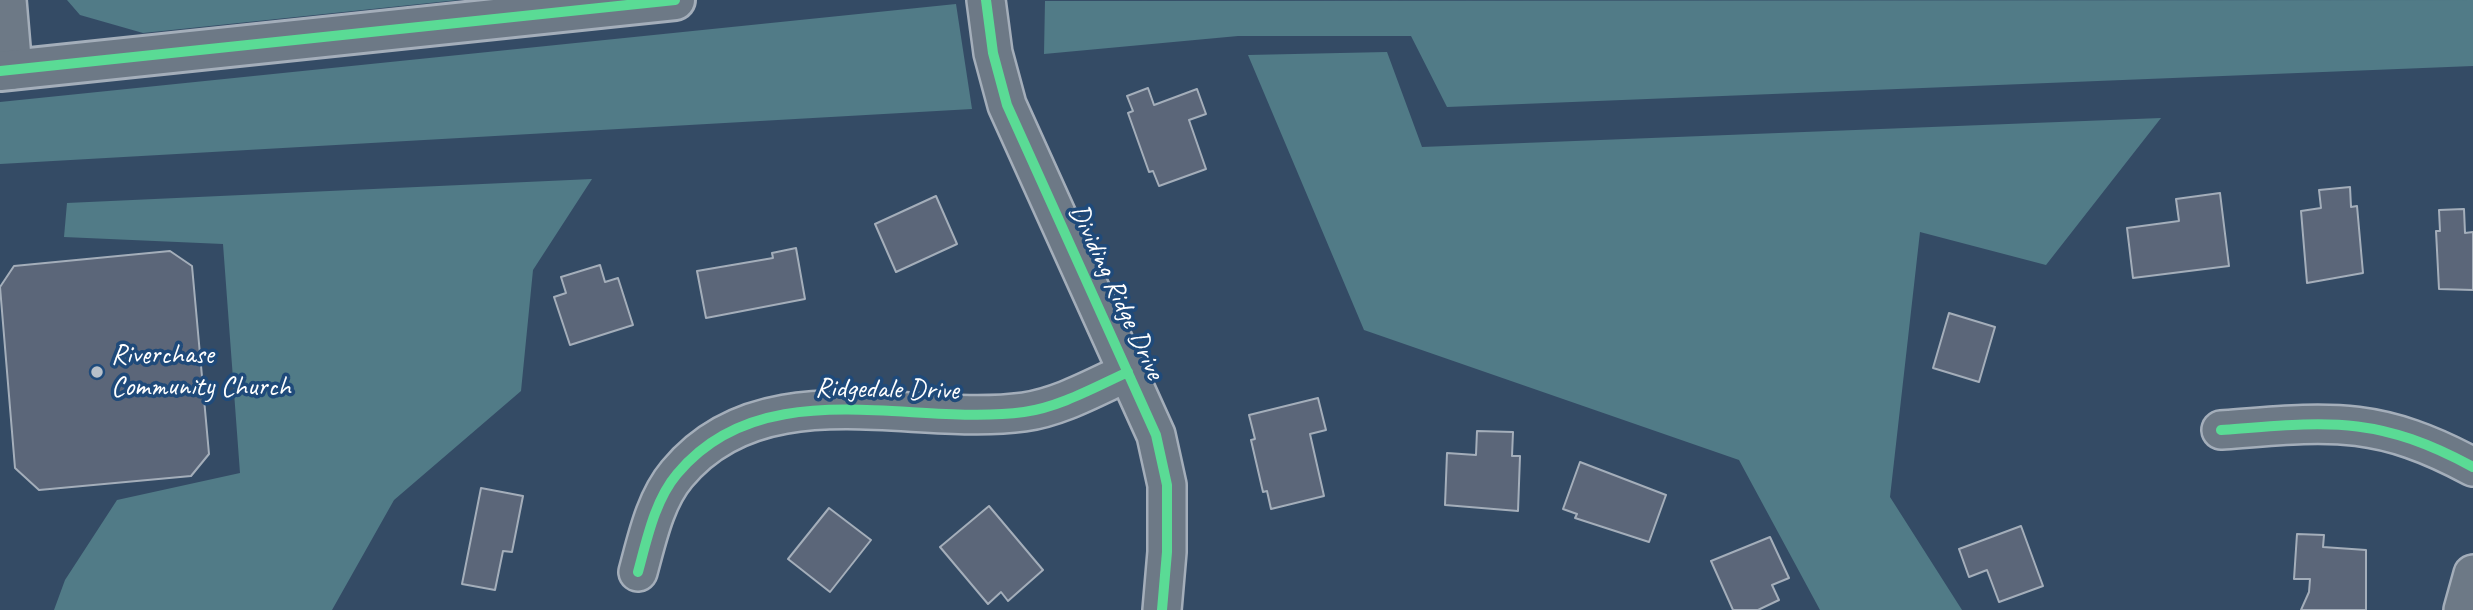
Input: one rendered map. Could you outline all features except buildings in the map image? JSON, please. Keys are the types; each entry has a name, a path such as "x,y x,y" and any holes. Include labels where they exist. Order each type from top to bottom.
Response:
{"street":[{"path":"8,0 6,71 675,0"},
{"name":"Dividing Ridge Drive","path":"986,0 993,53 1007,105 1156,435 1167,485 1167,552 1162,610"},
{"name":"Ridgedale Drive","path":"638,572 654,517 675,475 699,452 731,432 762,420 803,411 850,408 959,414 1027,412 1061,402 1128,372"},
{"path":"2221,430 2323,422 2368,426 2402,434 2473,467"},
{"path":"2463,610 2473,574"}],"green space":[{"path":"67,0 458,0 143,33 80,15"},
{"path":"2473,0 2473,66 1447,107 1411,36 1238,36 1044,54 1045,1"},
{"path":"956,4 972,109 0,164 0,102"},
{"path":"1387,52 1422,147 2161,118 2046,265 1920,232 1890,497 1962,610 1820,610 1739,460 1364,330 1248,55"},
{"path":"592,179 533,270 521,391 394,500 332,610 54,610 65,580 117,500 240,473 223,244 64,237 67,203"}],"cycle path":[{"path":"0,71 675,0"},
{"path":"986,0 993,53 1007,105 1156,435 1167,485 1167,552 1162,610"},
{"path":"638,572 648,533 669,484 712,442 752,423 795,413 840,410 980,415 1024,412 1064,401 1128,372"},
{"path":"2221,430 2321,424 2378,430 2438,450 2473,467"}],"place":[{"name":"Riverchase Community Church","path":"97,372"}]}
